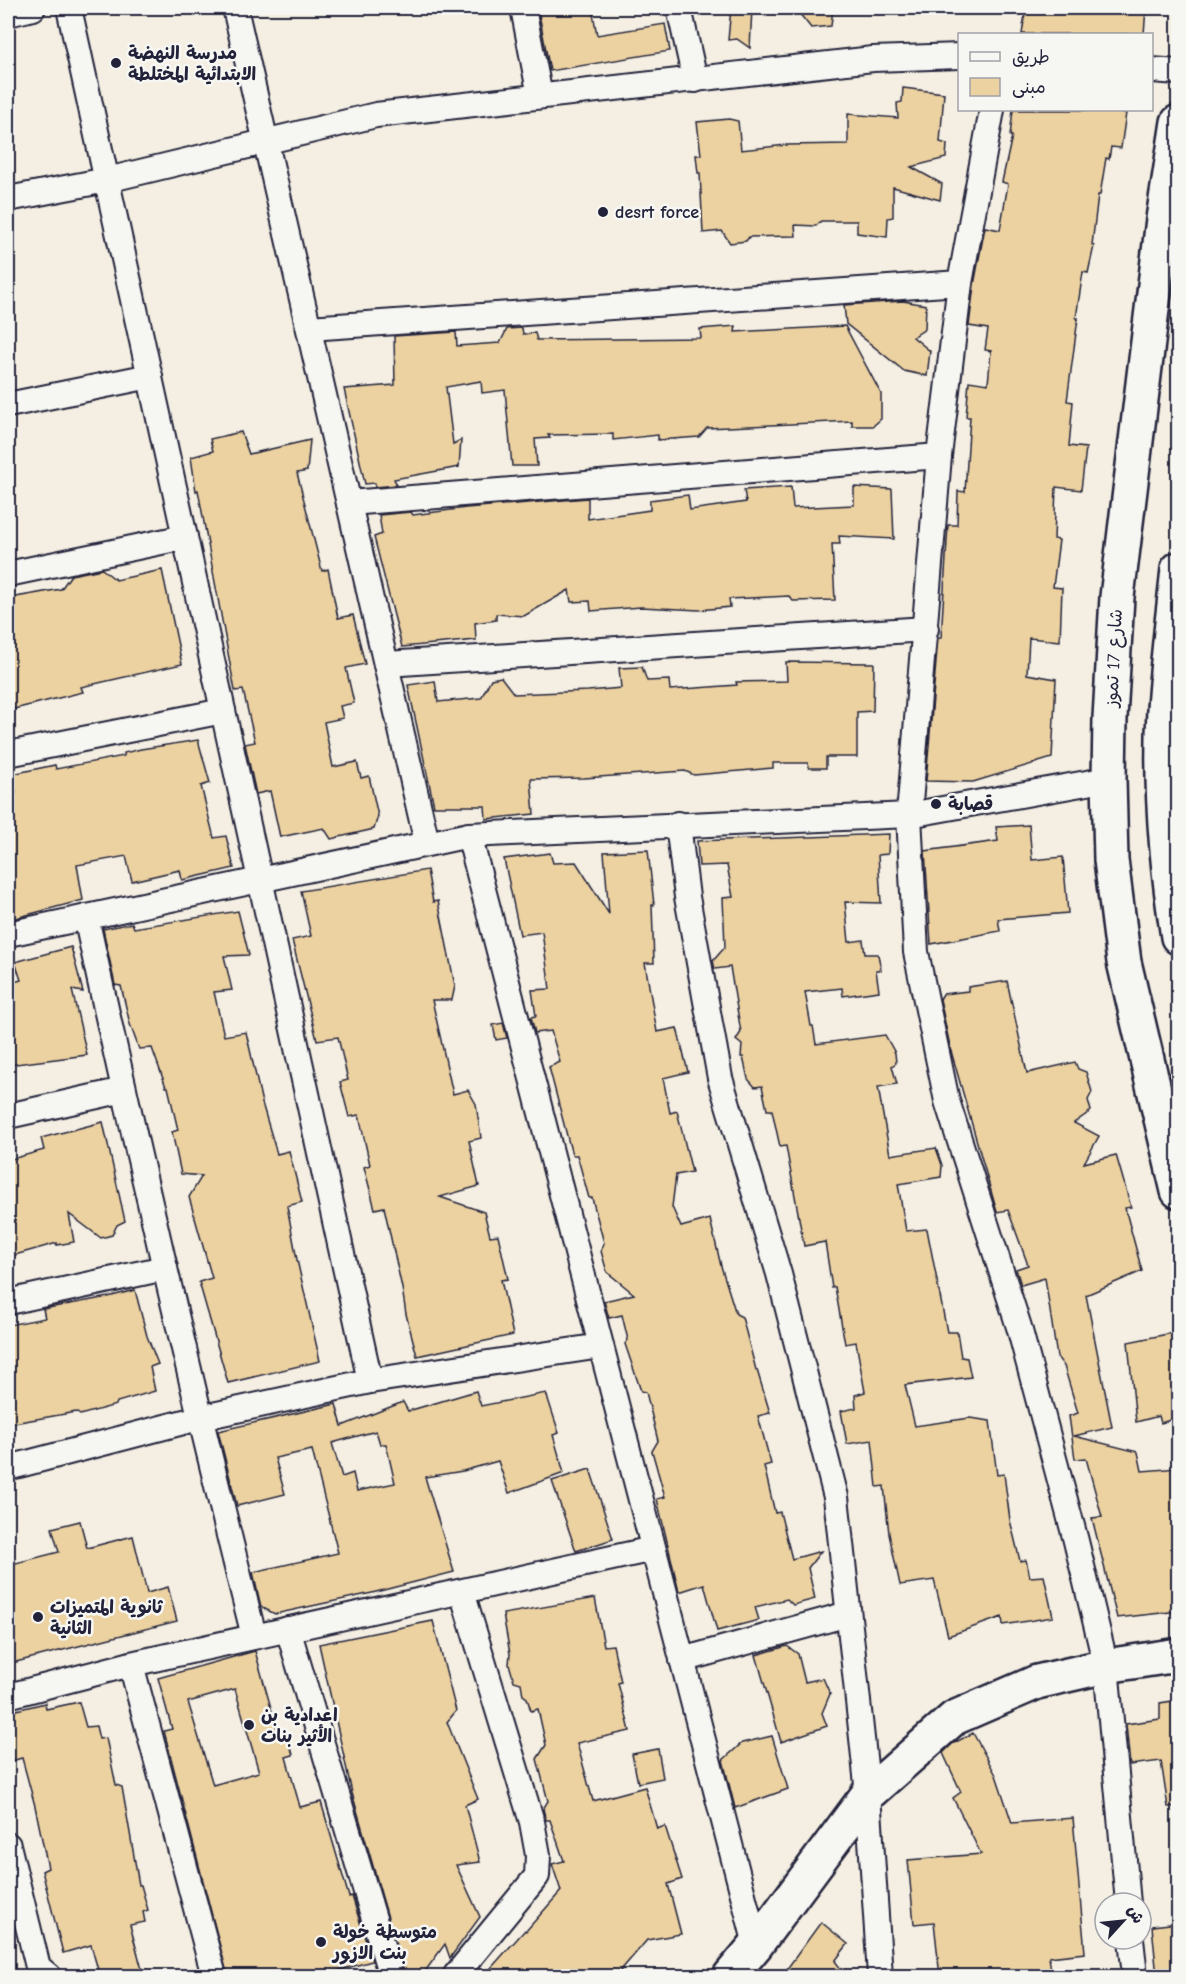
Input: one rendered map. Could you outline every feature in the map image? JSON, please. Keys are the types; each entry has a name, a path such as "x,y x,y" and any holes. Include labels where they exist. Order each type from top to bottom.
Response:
{"main road":[{"name":"شارع 17 تموز","path":"1179,122 1176,158 1163,219 1117,597 1109,779 1111,860 1124,962 1179,1191"},
{"path":"1179,569 1174,642 1164,711 1164,800 1172,898 1179,937"},
{"path":"730,1977 868,1794 954,1718 1036,1682 1106,1666 1179,1655"}],"street":[{"path":"8,14 33,8"},
{"path":"69,8 370,1381"},
{"path":"235,8 427,843"},
{"path":"523,8 540,96"},
{"path":"679,8 695,81"},
{"path":"8,199 106,180 376,115 695,81 873,59 958,56"},
{"path":"1153,70 1179,72"},
{"path":"992,111 960,283 939,456 909,815 916,952 947,1101 1019,1327 1076,1541 1106,1666 1127,1891"},
{"path":"309,328 960,283"},
{"path":"8,405 150,376"},
{"path":"349,503 939,456"},
{"path":"8,574 184,537"},
{"path":"386,664 926,629"},
{"path":"8,754 223,711"},
{"path":"8,934 470,835 909,815 1109,779"},
{"path":"678,824 687,897 720,1078 779,1275 836,1497 868,1794 880,1977"},
{"path":"470,835 756,1945"},
{"path":"86,916 199,1418 254,1636"},
{"path":"8,1116 124,1090"},
{"path":"8,1302 165,1268"},
{"path":"8,1468 199,1418 370,1381 601,1346"},
{"path":"8,1696 131,1664 653,1549"},
{"path":"455,1977 537,1876 538,1855 532,1822 462,1592"},
{"path":"682,1660 848,1614"},
{"path":"288,1629 391,1977"},
{"path":"131,1664 214,1977"},
{"path":"8,1845 38,1967 49,1977"},
{"path":"1132,1951 1135,1977"}],"building":[{"path":"592,8 597,35 665,24 670,51 550,71 538,9"},
{"path":"731,8 752,8 750,48 737,39 728,40"},
{"path":"795,8 833,8 831,26 811,28"},
{"path":"1026,8 1146,8 1144,33 1022,33"},
{"path":"903,88 944,93 940,142 947,144 946,158 911,167 942,184 940,200 893,187 893,217 888,218 887,237 857,233 857,221 821,221 816,226 795,225 796,236 749,237 746,241 730,243 722,231 703,233 700,173 698,173 696,155 701,155 697,122 729,119 738,121 741,150 786,145 848,144 848,114 898,118 897,103 902,102"},
{"path":"1013,111 1126,113 1121,148 1111,147 1109,159 1106,158 1100,195 1098,195 1092,245 1094,246 1088,273 1083,272 1076,318 1078,318 1067,401 1073,402 1069,446 1086,448 1081,490 1056,487 1054,539 1059,540 1053,587 1062,588 1060,641 1029,638 1027,674 1056,679 1052,758 973,782 926,781 938,638 941,638 948,525 957,525 958,491 965,492 970,417 966,417 969,381 988,384 991,351 985,350 988,329 969,326 974,285 985,227 1000,230 1008,184 1002,182 1012,136 1010,136"},
{"path":"903,301 926,305 925,329 913,337 930,351 927,376 904,371 846,324 844,305"},
{"path":"736,326 735,332 845,326 881,394 881,419 873,426 852,426 852,421 707,428 699,437 658,440 658,435 613,440 613,434 548,435 550,438 535,439 537,466 512,466 505,390 482,393 481,381 446,387 453,444 461,440 459,467 394,479 397,485 375,487 375,483 365,484 344,389 395,385 394,336 456,332 457,346 500,343 507,329 522,328 523,334 535,333 537,340 701,338 700,329"},
{"path":"241,432 249,454 310,440 307,471 297,473 322,571 328,569 338,618 353,615 365,664 346,668 354,703 340,706 343,718 324,722 333,767 357,762 361,778 369,776 378,816 374,829 331,839 324,828 280,837 270,791 256,794 245,744 255,742 243,690 235,691 191,457 213,451 210,439"},
{"path":"791,487 793,508 854,505 854,487 892,489 894,539 839,536 840,544 832,544 835,600 793,601 789,596 729,599 730,607 699,610 641,607 591,611 590,601 571,602 569,590 524,616 496,614 496,620 475,623 476,640 402,647 374,537 382,534 379,515 411,512 413,515 466,508 588,498 588,519 650,510 650,500 688,495 690,510 746,502 744,490"},
{"path":"102,569 116,580 162,570 182,664 81,687 83,692 10,710 8,600 61,589 71,575"},
{"path":"786,662 874,663 873,711 857,712 857,757 826,757 826,768 809,768 808,763 773,763 773,768 694,775 685,771 531,779 534,814 486,819 485,806 434,806 408,685 435,681 438,702 481,698 491,679 501,677 514,694 588,691 621,688 619,668 642,667 647,681 669,680 670,690 737,685 736,682 787,681"},
{"path":"198,740 210,783 201,786 214,838 226,836 234,868 182,880 180,870 132,881 126,856 77,865 83,900 8,920 8,795 16,793 12,774 55,765 56,769 124,756 124,753 141,749"},
{"path":"1029,825 1032,860 1063,857 1068,913 998,919 1000,931 931,944 925,851 998,841 996,827"},
{"path":"889,834 888,854 878,855 881,903 845,902 849,942 863,940 865,954 878,954 881,970 876,970 879,991 843,996 842,988 805,992 811,1026 813,1026 816,1044 885,1035 895,1053 896,1063 892,1066 897,1084 878,1087 890,1155 936,1148 942,1165 941,1177 898,1184 906,1231 927,1229 947,1332 957,1332 961,1357 967,1358 971,1377 905,1385 915,1426 970,1418 990,1421 997,1475 1004,1474 1010,1520 1020,1561 1026,1560 1030,1577 1044,1576 1053,1617 1003,1625 1002,1617 948,1636 934,1580 900,1585 889,1534 884,1486 877,1487 872,1440 847,1444 841,1411 856,1408 855,1395 865,1392 856,1342 845,1344 835,1287 832,1288 825,1242 804,1246 786,1146 780,1147 772,1110 767,1110 762,1086 755,1087 748,1079 743,1057 741,1057 742,1045 736,1040 741,1032 730,967 715,969 713,961 725,947 723,898 733,897 727,865 699,866 697,841"},
{"path":"648,850 654,905 652,905 654,963 645,963 657,1032 677,1028 688,1072 663,1078 670,1113 677,1111 692,1172 676,1175 672,1207 681,1227 710,1219 721,1266 736,1314 742,1317 770,1413 758,1416 771,1464 764,1466 775,1513 780,1512 792,1559 821,1551 808,1568 815,1599 793,1605 787,1599 755,1607 759,1620 717,1631 704,1584 679,1592 657,1499 665,1497 652,1451 658,1441 646,1392 641,1391 625,1344 628,1340 622,1315 609,1318 604,1301 634,1294 607,1272 601,1251 604,1243 592,1198 589,1198 577,1155 572,1155 549,1067 560,1062 551,1031 535,1033 531,1017 536,1016 532,990 550,989 542,932 520,935 504,859 550,853 553,863 576,862 609,914 604,852"},
{"path":"427,870 433,902 438,901 455,986 452,1000 432,1000 453,1094 468,1090 476,1104 481,1138 469,1141 479,1186 440,1197 484,1212 490,1236 498,1235 508,1279 501,1280 513,1335 417,1356 384,1207 375,1209 364,1167 370,1165 359,1115 349,1117 340,1082 348,1080 338,1037 317,1040 292,940 311,936 301,891"},
{"path":"238,911 249,955 224,956 232,990 214,992 224,1036 246,1032 262,1103 277,1154 289,1151 302,1202 287,1206 320,1361 228,1383 199,1282 212,1278 189,1197 202,1176 181,1174 172,1132 178,1130 168,1087 166,1087 152,1048 139,1049 121,986 115,985 103,929 132,923 134,928"},
{"path":"71,947 83,992 72,990 87,1055 8,1065 8,984 21,980 15,962"},
{"path":"1007,981 1027,1073 1075,1062 1078,1069 1086,1072 1092,1092 1088,1100 1091,1111 1074,1123 1099,1136 1084,1163 1116,1155 1131,1207 1125,1208 1142,1271 1086,1295 1112,1427 1074,1436 1138,1452 1142,1471 1179,1468 1179,1611 1117,1618 1092,1518 1102,1517 1086,1458 1075,1459 1069,1416 1078,1413 1064,1366 1057,1357 1045,1278 1021,1285 1016,1269 1028,1265 1008,1210 997,1212 951,1051 940,999 943,994 968,991 968,987"},
{"path":"503,1023 507,1038 496,1040 493,1025"},
{"path":"103,1122 125,1221 117,1225 112,1235 101,1238 69,1214 74,1242 57,1245 57,1243 8,1257 8,1160 44,1150 41,1138"},
{"path":"135,1290 147,1336 158,1364 150,1367 155,1391 80,1415 76,1412 8,1424 8,1325 45,1318 43,1309"},
{"path":"1173,1333 1179,1360 1179,1417 1161,1423 1159,1416 1136,1422 1128,1342"},
{"path":"476,1391 481,1406 546,1393 559,1433 553,1435 564,1473 509,1493 498,1461 463,1471 425,1477 454,1572 275,1614 261,1607 253,1572 338,1553 312,1450 275,1458 285,1494 237,1506 218,1431 336,1404 342,1426 403,1402 408,1411","holes":["376,1431 380,1444 386,1444 395,1483 357,1491 353,1473 342,1477 332,1443"]},
{"path":"590,1469 613,1539 576,1551 552,1481"},
{"path":"80,1521 87,1548 133,1536 147,1593 168,1587 177,1621 8,1664 8,1565 59,1552 52,1528"},
{"path":"595,1598 604,1646 613,1645 621,1682 618,1683 630,1731 577,1743 593,1801 645,1787 657,1829 665,1826 682,1879 668,1884 681,1934 647,1940 615,1977 483,1977 561,1891 552,1864 564,1861 550,1820 546,1820 543,1809 548,1801 537,1759 546,1745 538,1709 531,1711 527,1698 523,1695 521,1683 514,1681 509,1664 510,1654 503,1614"},
{"path":"433,1621 456,1711 447,1722 478,1799 465,1805 480,1862 456,1865 480,1917 450,1958 445,1944 421,1977 405,1977 352,1793 319,1644"},
{"path":"787,1646 798,1654 805,1682 823,1678 830,1694 822,1713 827,1726 781,1742 756,1655"},
{"path":"255,1651 280,1740 288,1737 293,1755 286,1757 300,1807 321,1802 349,1897 352,1896 372,1961 315,1977 228,1977 164,1731 172,1729 158,1678","holes":["235,1689 259,1772 213,1785 188,1702"]},
{"path":"1179,1700 1179,1806 1168,1807 1161,1761 1130,1765 1126,1724 1160,1719 1160,1703"},
{"path":"79,1702 86,1727 96,1726 99,1739 106,1738 116,1785 122,1787 139,1885 141,1885 148,1910 143,1912 145,1922 130,1925 144,1977 100,1977 91,1945 63,1953 42,1871 48,1868 22,1758 8,1762 8,1712 45,1703 46,1709"},
{"path":"973,1733 996,1775 1012,1823 1073,1818 1085,1953 1049,1957 1052,1977 940,1977 934,1922 914,1924 908,1860 981,1854 953,1798 961,1792 943,1753 952,1744"},
{"path":"772,1736 788,1789 735,1808 723,1760 742,1743"},
{"path":"658,1749 663,1778 638,1783 632,1754"},
{"path":"821,1922 848,1944 835,1961 847,1977 781,1977"},
{"path":"1179,1923 1179,1977 1157,1977 1153,1926"}],"place":[{"name":"مدرسة النهضة الابتدائية المختلطة","path":"116,63"},
{"name":"desrt force","path":"603,212"},
{"name":"قصابة","path":"936,804"},
{"name":"ثانوية المتميزات الثانية","path":"38,1617"},
{"name":"اعدادية بن الأثير بنات","path":"249,1725"},
{"name":"متوسطة خولة بنت الازور","path":"321,1942"}]}
